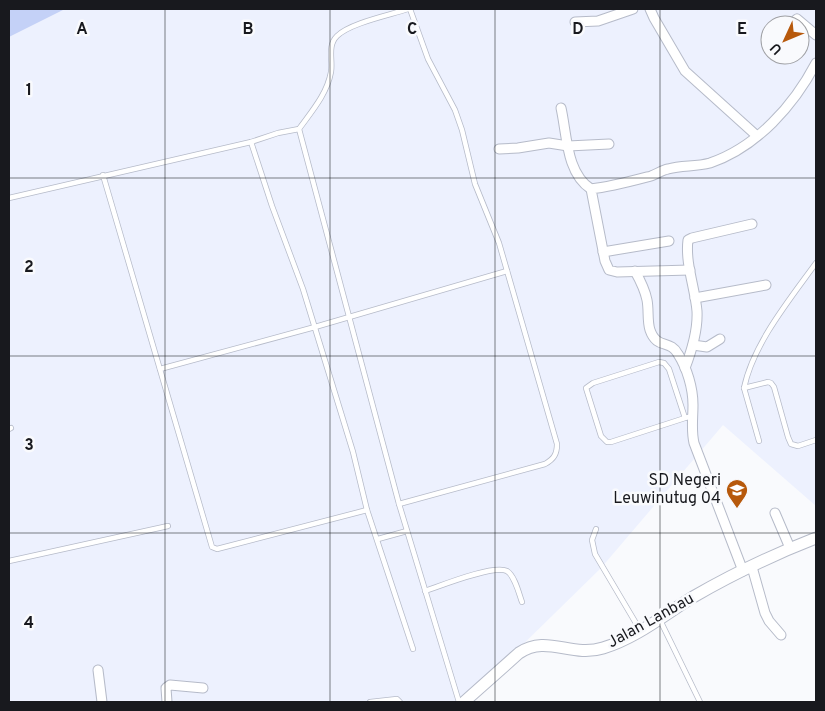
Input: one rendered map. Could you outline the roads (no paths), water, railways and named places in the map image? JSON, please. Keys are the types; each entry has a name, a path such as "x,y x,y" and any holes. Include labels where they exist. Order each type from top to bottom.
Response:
{"street":[{"path":"575,22 598,21 633,9"},
{"path":"650,9 685,71 757,136"},
{"path":"591,189 652,175 674,167 697,167 725,157 757,136 775,121 813,79 816,63"},
{"path":"561,108 574,170 591,189 603,252 608,267 612,272 690,270"},
{"path":"499,149 549,143 568,146 609,144"},
{"path":"685,368 696,334 697,312 687,242 690,238 752,224"},
{"path":"603,252 669,241"},
{"path":"635,271 646,298 649,328 652,336 660,344 673,348 685,368 692,397 688,417 700,462 748,569 765,613 781,635"},
{"path":"695,298 766,285"},
{"path":"693,345 707,347 720,339"},
{"path":"775,513 790,548"},
{"name":"Jalan Lanbau","path":"464,702 527,647 537,645 573,651 591,651 603,648 620,641 694,597 748,569 790,548 816,538"},
{"path":"98,670 102,702"},
{"path":"167,702 166,688 170,685 203,688"}],"lane":[{"path":"9,198 299,129 327,87 331,70 330,49 336,37 350,27 409,9 428,60 458,120 475,184 499,243 557,444 557,451 554,457 545,464 399,504"},
{"path":"299,129 399,504 459,702"},
{"path":"250,142 293,259 353,452 367,510 413,649"},
{"path":"103,175 211,546 214,548 367,510"},
{"path":"759,441 744,388 748,370 755,355 790,298 816,263"},
{"path":"160,369 315,328 507,272"},
{"path":"659,362 670,369 688,417 607,442 601,436 586,388 592,384 659,362"},
{"path":"744,388 768,382 771,383 788,437 792,444 798,446 816,440"},
{"path":"9,561 168,526"},
{"path":"596,529 592,540 595,554 640,630"},
{"path":"378,540 407,531"},
{"path":"425,591 476,574 501,569 511,574 522,602"},
{"path":"659,618 700,702"},
{"path":"370,702 397,698 400,702"}],"place":[{"name":"SD Negeri Leuwinutug 04","path":"737,509"}]}
